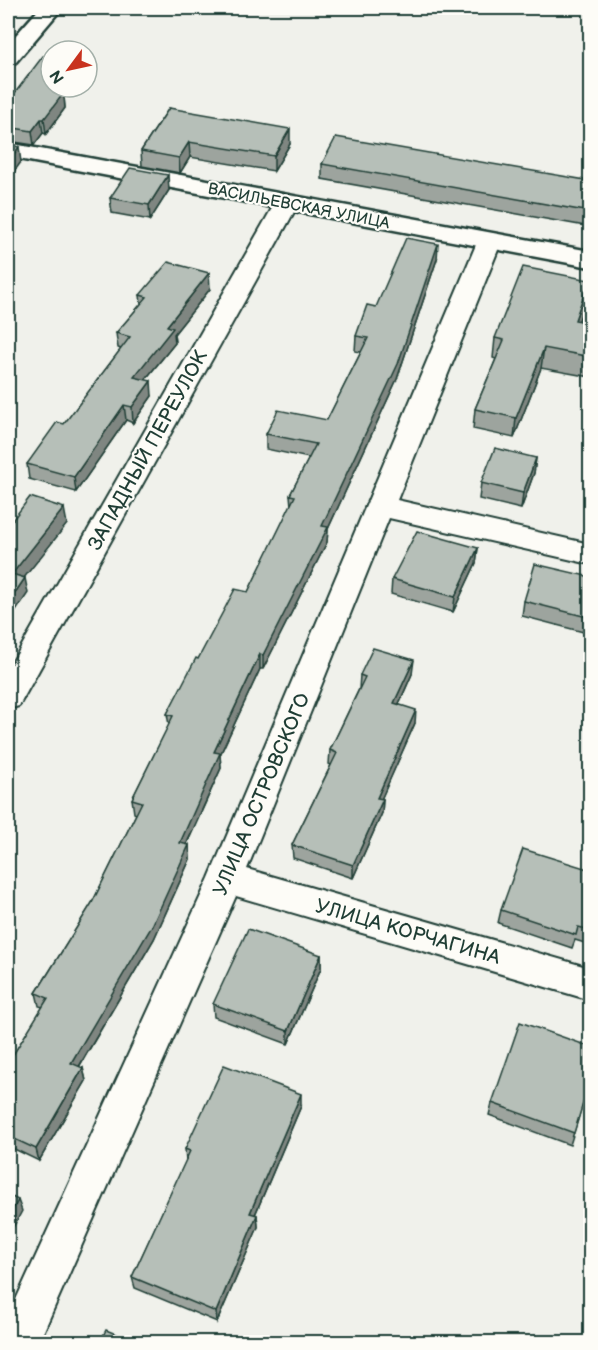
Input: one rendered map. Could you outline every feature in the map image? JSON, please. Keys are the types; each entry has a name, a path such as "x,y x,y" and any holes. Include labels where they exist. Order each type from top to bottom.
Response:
{"main road":[{"path":"8,57 51,8"},
{"name":"ВАСИЛЬЕВСКАЯ УЛИЦА","path":"8,150 591,260"}],"street":[{"name":"ЗАПАДНЫЙ ПЕРЕУЛОК","path":"8,697 287,203"},
{"name":"УЛИЦА ОСТРОВСКОГО","path":"18,1342 226,878 490,240"},
{"path":"381,506 591,554"},
{"name":"УЛИЦА КОРЧАГИНА","path":"226,878 591,984"}],"building":[{"path":"39,61 39,99 59,99 32,131 8,127 8,102"},
{"path":"169,108 290,129 274,156 189,142 179,158 141,151"},
{"path":"336,137 591,181 591,212 322,164"},
{"path":"8,144 19,147 8,162"},
{"path":"130,168 168,175 149,205 110,198"},
{"path":"406,238 438,244 398,364 322,526 328,527 263,655 260,654 214,752 220,753 180,843 189,845 152,926 71,1063 83,1068 36,1149 8,1136 8,1063 48,998 36,993 92,903 142,802 132,799 173,716 167,714 235,589 248,592 295,496 290,495 316,444 266,434 278,410 327,420 368,338 356,336 367,305 376,307"},
{"path":"168,262 209,273 167,326 173,328 134,377 151,381 132,407 124,405 74,477 27,464 57,422 64,424 130,337 116,333 147,297 140,295"},
{"path":"523,267 589,280 575,320 591,323 591,357 544,348 516,418 475,409 504,340 495,338"},
{"path":"495,448 536,458 523,493 481,483"},
{"path":"30,497 64,508 12,574 25,578 8,603 8,526"},
{"path":"417,531 478,548 455,597 392,579"},
{"path":"535,564 591,577 591,618 524,601"},
{"path":"373,648 414,660 394,703 416,710 377,798 383,799 353,865 292,845 337,753 330,750 365,677 360,675"},
{"path":"523,849 591,870 591,930 578,927 576,935 501,910"},
{"path":"248,929 321,955 288,1031 213,1004"},
{"path":"520,1022 591,1047 591,1077 574,1133 492,1103"},
{"path":"224,1065 301,1094 250,1213 257,1215 216,1312 132,1277 190,1151 185,1149"},
{"path":"8,1195 18,1200 8,1218"},
{"path":"106,1330 136,1342 100,1342"}]}
